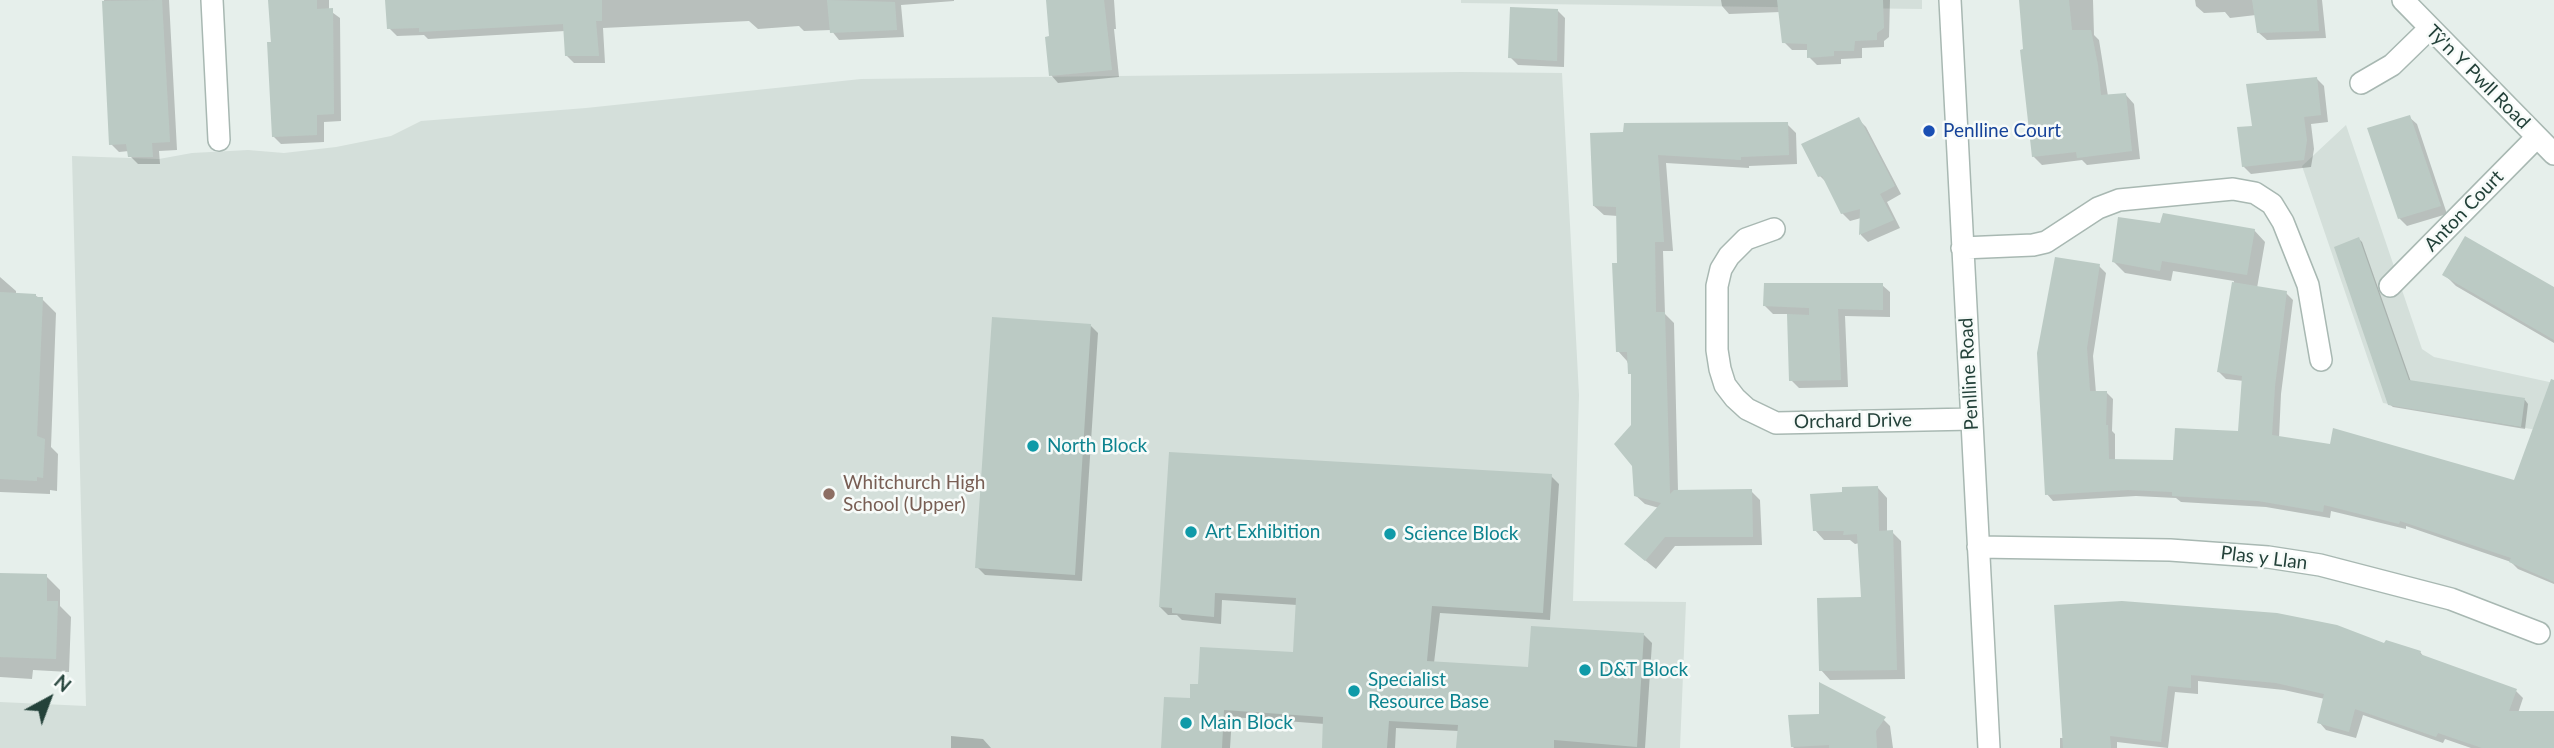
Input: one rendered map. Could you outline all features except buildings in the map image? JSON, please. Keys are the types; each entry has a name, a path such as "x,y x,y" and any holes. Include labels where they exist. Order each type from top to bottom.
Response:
{"street":[{"path":"212,0 219,140"},
{"name":"Penlline Road","path":"1950,0 1989,748"},
{"name":"Tŷ'n Y Pwll Road","path":"2403,0 2554,154"},
{"path":"2361,83 2392,65 2430,28"},
{"name":"Anton Court","path":"2390,286 2537,137"},
{"path":"1962,248 2046,242 2098,208 2119,200 2233,189 2255,193 2272,204 2283,222 2303,272 2308,285 2321,359"},
{"name":"Orchard Drive","path":"1774,229 1746,239 1729,256 1721,269 1717,286 1717,350 1725,386 1735,398 1747,409 1776,423 1972,419"},
{"name":"Plas y Llan","path":"1978,547 2183,550 2268,557 2320,565 2451,599 2539,633"}],"shaded area":[{"path":"1461,0 1922,0 1922,9 1461,3"},
{"name":"Whitchurch High School (Upper)","path":"1562,73 1579,395 1573,601 1686,602 1680,748 0,748 0,702 86,706 72,156 159,159 192,153 248,150 284,153 336,147 391,136 421,121 586,108 861,79"},
{"path":"2346,125 2422,349 2434,357 2554,383 2554,433 2383,403 2302,166"}],"place":[{"name":"Penlline Court","path":"1929,131"},
{"name":"North Block","path":"1033,446"},
{"name":"Whitchurch High School (Upper)","path":"829,494"},
{"name":"Art Exhibition","path":"1191,532"},
{"name":"Science Block","path":"1390,534"},
{"name":"D&T Block","path":"1585,670"},
{"name":"Specialist Resource Base","path":"1354,691"},
{"name":"Main Block","path":"1186,723"}]}
